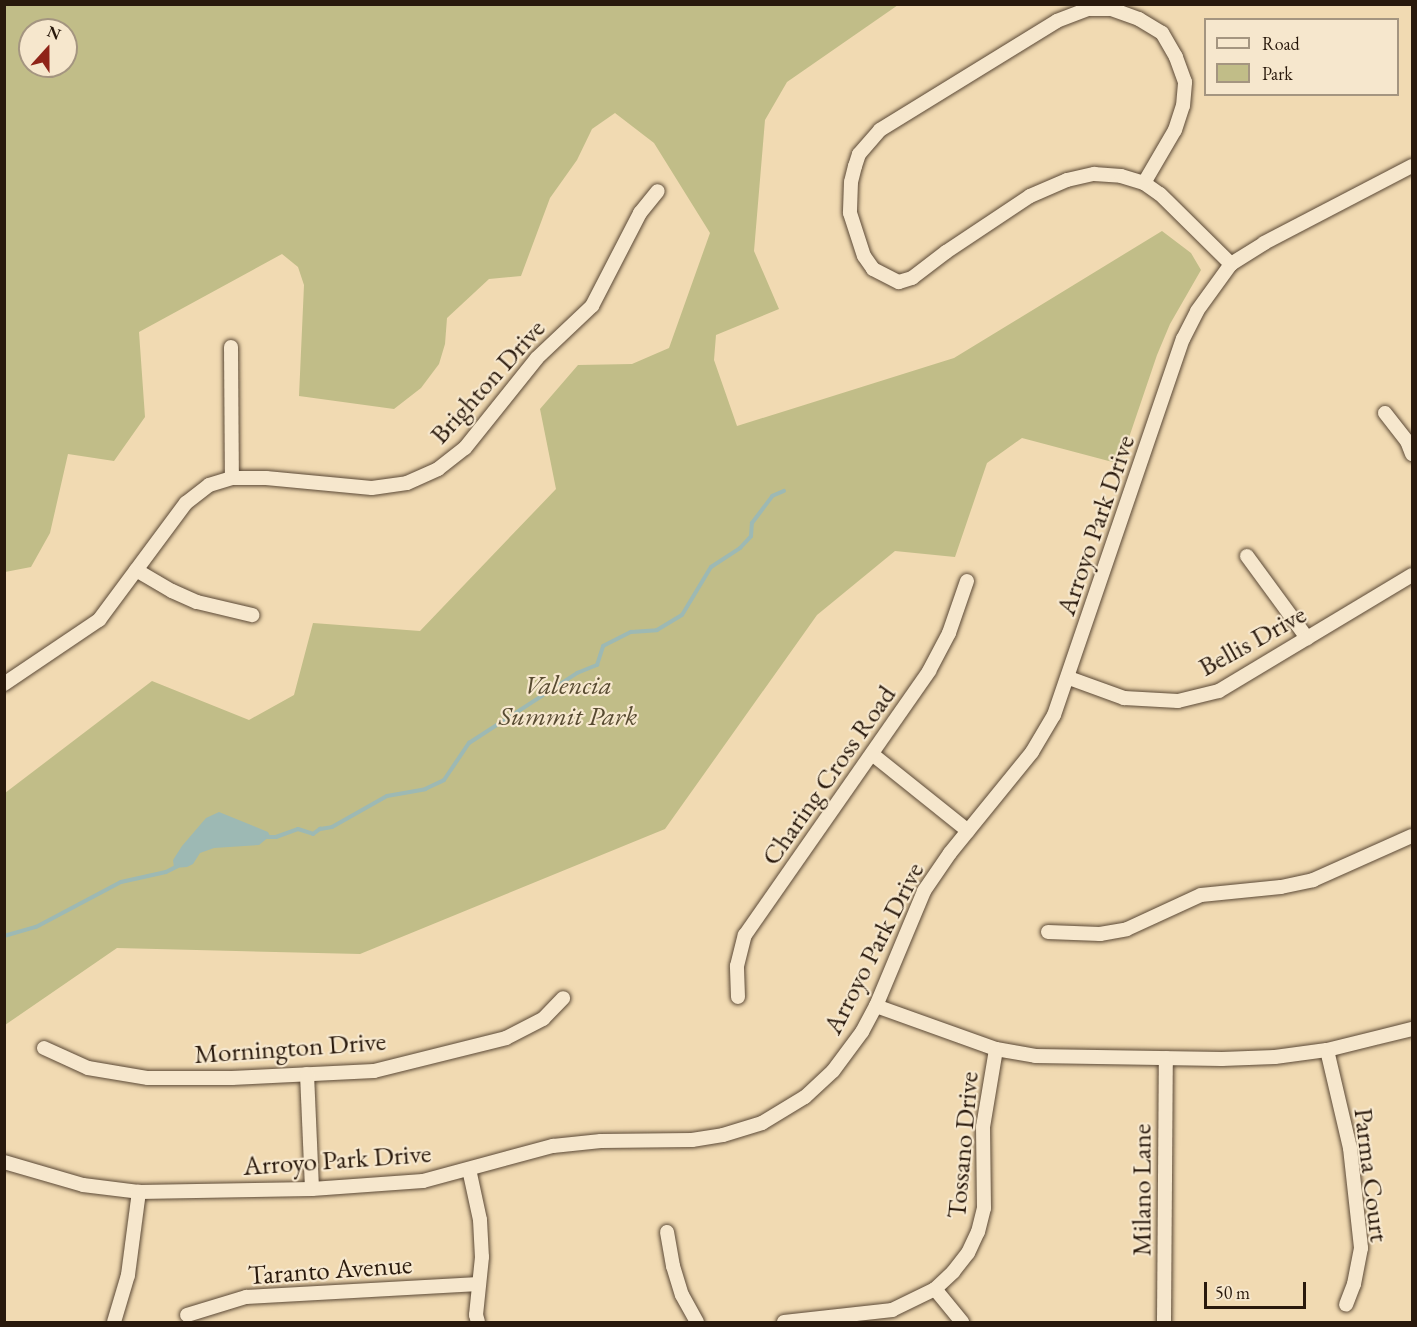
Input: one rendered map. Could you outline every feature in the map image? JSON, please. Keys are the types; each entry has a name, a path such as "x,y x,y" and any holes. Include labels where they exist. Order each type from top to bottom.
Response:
{"street":[{"path":"1144,183 1175,130 1183,106 1185,82 1176,57 1162,33 1112,9 1088,9 1058,21 880,130 859,154 851,182 850,213 856,237 868,262 885,277 899,282 912,278 946,252 1030,196 1067,180 1094,174 1121,176 1144,183 1160,194 1232,264"},
{"name":"Arroyo Park Drive","path":"4,1162 83,1185 139,1192 312,1189 423,1182 554,1146 601,1141 692,1140 723,1136 762,1123 805,1097 833,1071 862,1032 876,1006 924,891 968,831 1032,752 1054,715 1069,678 1183,339 1197,311 1232,264 1264,243 1413,166"},
{"name":"Brighton Drive","path":"4,684 99,620 186,503 209,485 232,478 266,478 372,488 407,483 438,469 465,448 537,358 592,306 640,213 658,191"},
{"path":"231,347 232,478"},
{"path":"1385,413 1407,441 1413,454"},
{"path":"1247,556 1307,638"},
{"path":"136,570 172,591 197,602 252,615"},
{"name":"Bellis Drive","path":"1069,678 1124,698 1178,701 1219,691 1413,575"},
{"name":"Charing Cross Road","path":"738,996 737,966 745,935 929,671 949,633 967,581"},
{"path":"872,754 968,831"},
{"path":"1048,932 1100,934 1127,929 1201,895 1281,887 1313,880 1413,836"},
{"name":"Mornington Drive","path":"44,1048 88,1068 148,1078 374,1071 506,1038 543,1019 563,998"},
{"path":"876,1006 996,1049 1035,1056 1264,1058 1327,1050 1413,1029"},
{"name":"Tossano Drive","path":"784,1323 892,1310 935,1289 968,1253 978,1232 985,1190 983,1127 996,1049"},
{"name":"Parma Court","path":"1327,1050 1350,1148 1361,1248 1354,1284 1346,1305"},
{"name":"Milano Lane","path":"1164,1323 1166,1058"},
{"path":"307,1074 312,1189"},
{"path":"469,1169 480,1220 482,1257 478,1323"},
{"path":"114,1323 128,1275 139,1192"},
{"path":"667,1232 673,1266 682,1294 697,1323"},
{"name":"Taranto Avenue","path":"187,1315 246,1297 479,1284"},
{"path":"935,1289 962,1323"}],"green space":[{"name":"Valencia Summit Park","path":"5,5 898,5 787,82 765,120 754,251 779,309 716,335 714,360 737,426 954,358 1162,231 1191,253 1201,270 1170,324 1157,355 1120,464 1022,438 987,463 955,557 895,551 817,615 665,829 360,954 117,948 5,1025 5,793 152,681 249,720 294,695 313,623 420,631 556,489 540,409 578,365 632,364 669,348 710,233 654,143 615,113 592,129 577,160 550,198 521,276 489,279 447,318 445,344 439,364 421,388 394,409 299,396 304,285 298,267 282,254 139,332 145,417 114,461 68,454 50,533 31,567 5,572"}],"water":[{"path":"219,812 268,832 270,836 259,845 214,848 200,853 193,864 187,867 174,868 173,860 182,846 206,818"}],"waterway":[{"path":"267,837 276,837 298,829 313,834 320,829 332,827 387,796 425,789 444,780 469,743 577,673 597,665 603,646 631,632 657,630 682,615 711,567 740,548 751,536 752,523 772,496 784,491"},
{"path":"4,936 36,927 121,882 166,872 178,866"}]}
